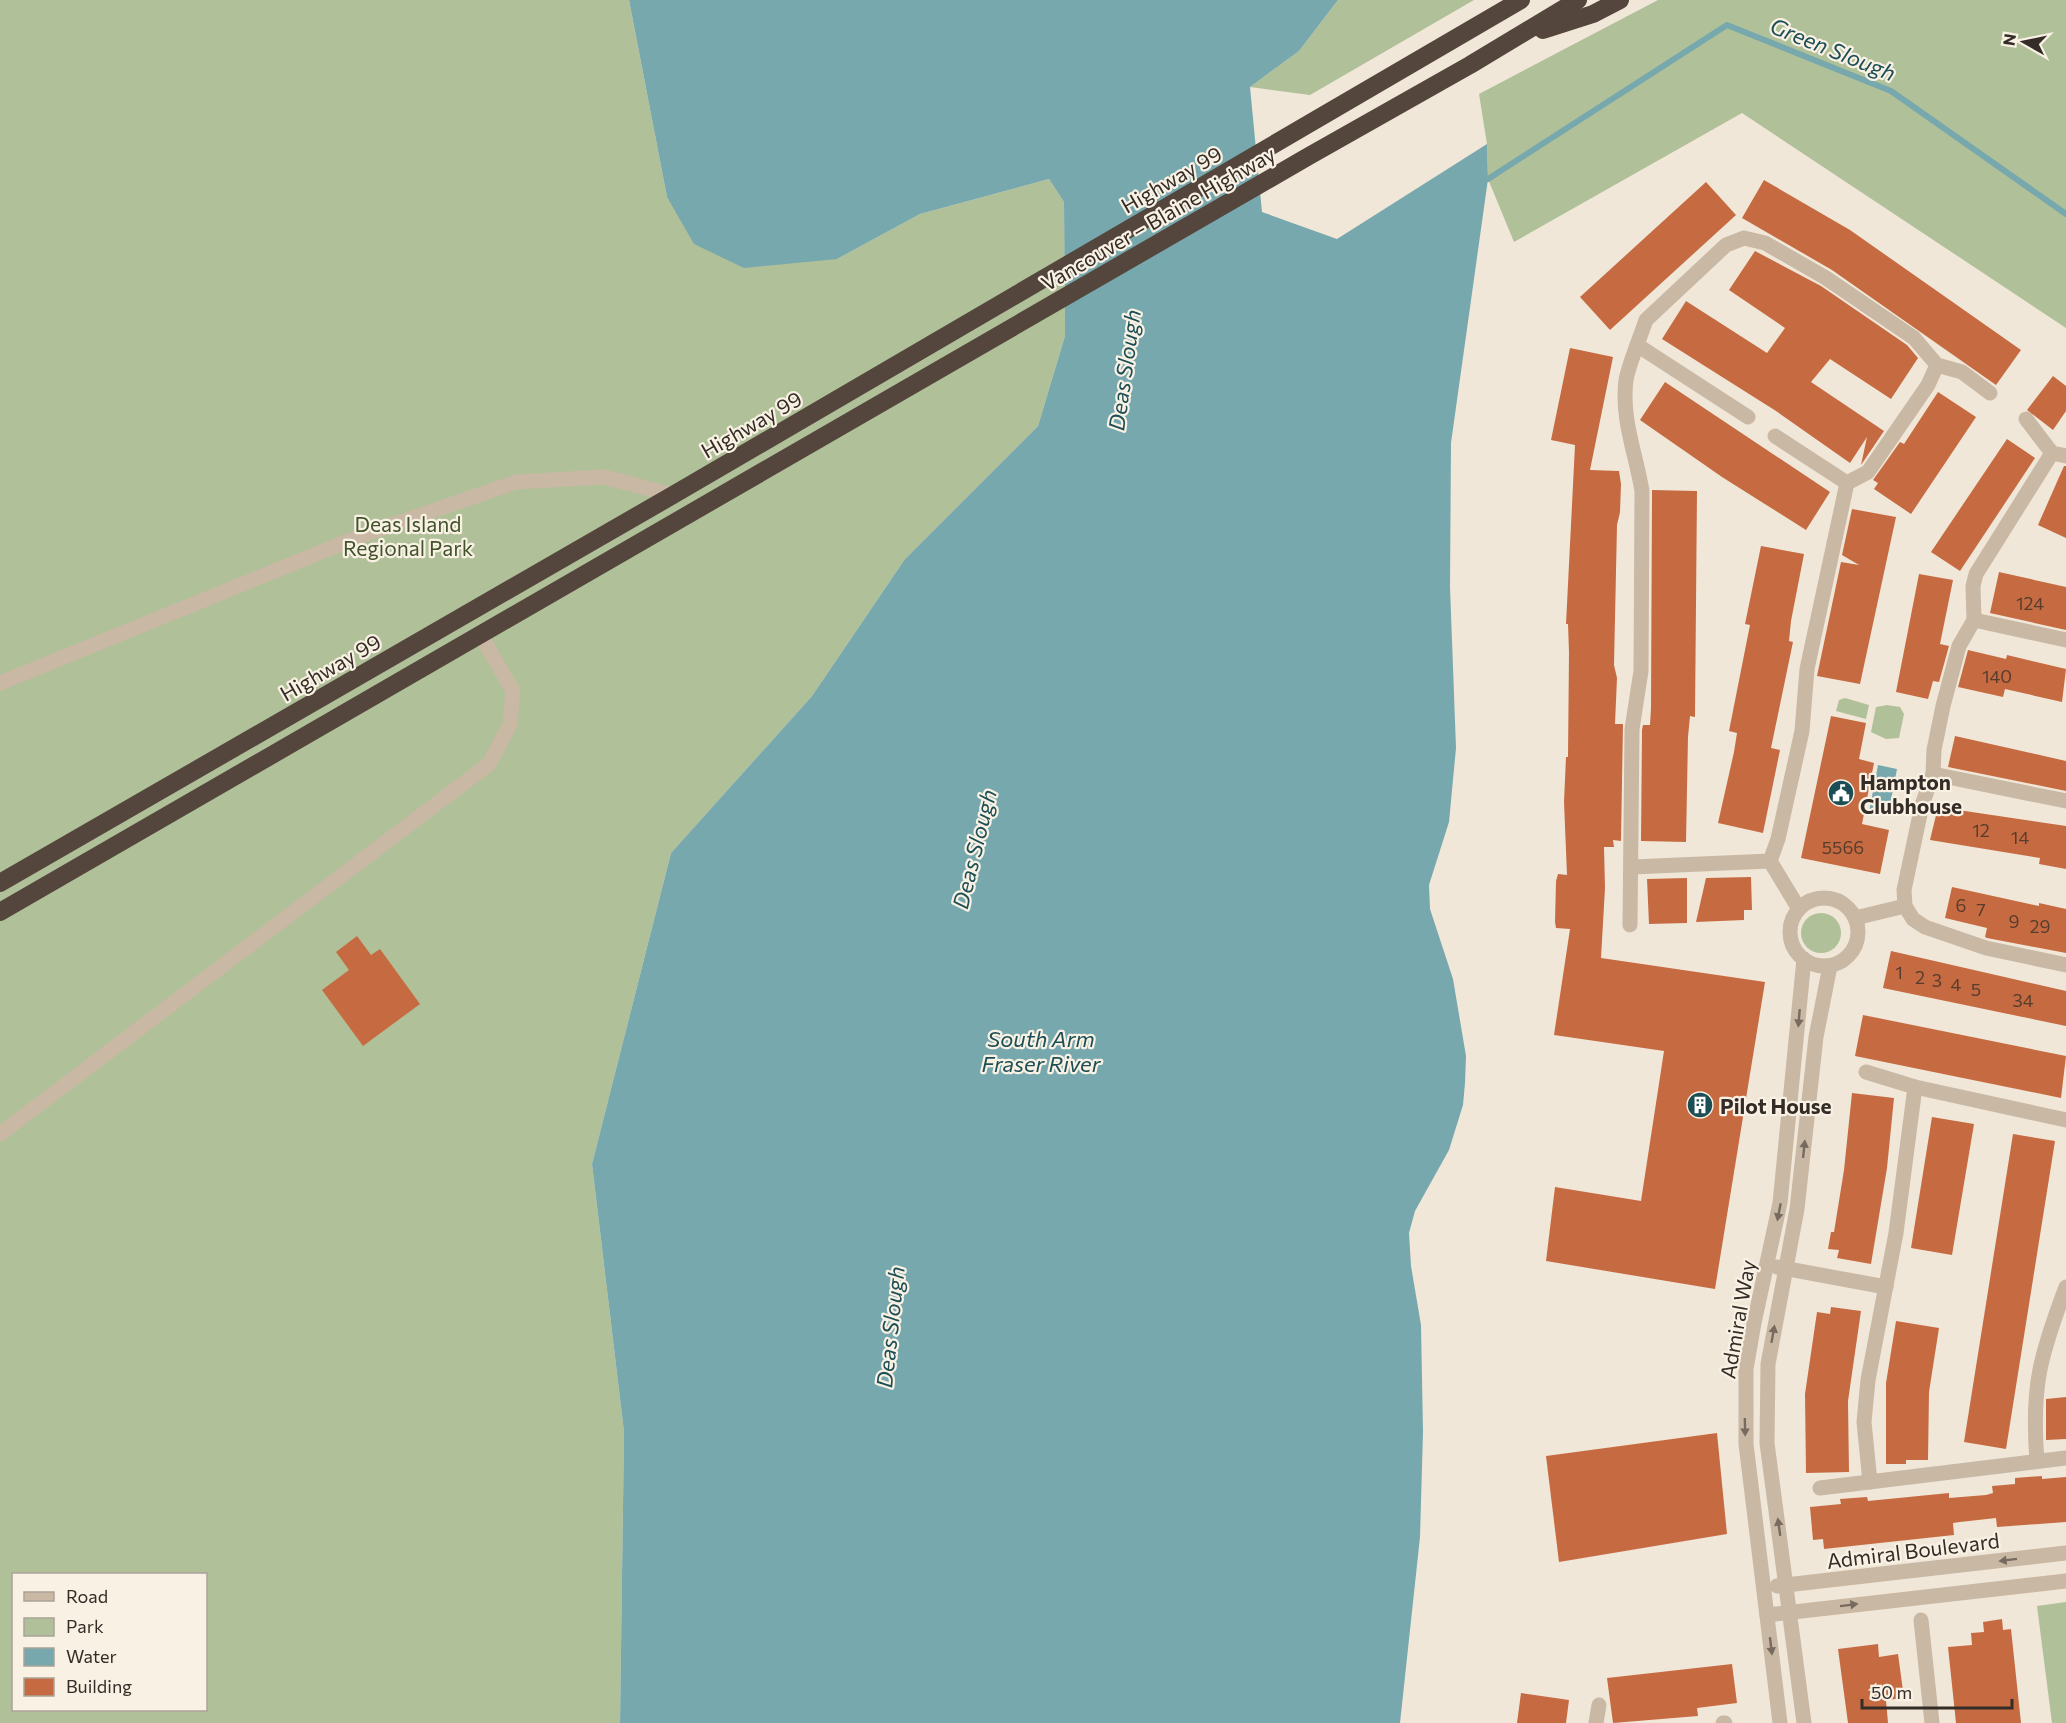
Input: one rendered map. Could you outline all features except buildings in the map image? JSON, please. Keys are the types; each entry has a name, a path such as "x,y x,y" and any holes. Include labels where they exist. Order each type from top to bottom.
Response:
{"highway":[{"name":"Highway 99","path":"0,883 673,495 1521,0"},
{"path":"1517,38 1578,0"},
{"path":"1517,38 1593,14 1620,0"},
{"name":"Vancouver – Blaine Highway","path":"480,634 1517,38"},
{"path":"0,912 480,634"}],"street":[{"path":"1630,926 1632,729 1641,671 1642,491 1638,465 1629,438 1625,408 1626,379 1646,321 1726,244 1744,238 1765,243 1826,278 1914,338 1937,365 1962,372 1990,393"},
{"path":"1637,345 1748,417"},
{"path":"1847,483 1868,472 1928,385 1937,365"},
{"path":"2026,419 2059,454 1976,574 1974,620 1959,646 1934,750 1933,774 1922,806 1907,875 1905,906 1913,919 1925,927 1986,948 2066,964"},
{"path":"1775,436 1847,483"},
{"path":"0,683 363,535 516,482 604,477 673,495"},
{"path":"1770,861 1778,839 1802,731 1807,669 1847,483"},
{"path":"1974,620 2066,640"},
{"path":"0,1134 489,764 510,724 513,691 480,634"},
{"path":"1933,774 2066,801"},
{"path":"1632,867 1770,861"},
{"path":"1770,861 1799,909"},
{"path":"1829,898 1840,902 1855,918 1858,927 1854,948 1839,962 1830,966 1820,966 1803,959 1791,941 1790,930 1799,909 1807,902 1829,898"},
{"path":"1855,918 1905,906"},
{"name":"Admiral Way","path":"1780,1723 1746,1444 1745,1400 1754,1323 1780,1203 1803,959"},
{"name":"Admiral Way","path":"1804,1723 1767,1443 1767,1364 1797,1209 1821,1000 1830,966"},
{"path":"1866,1072 1915,1086 2066,1120"},
{"path":"1870,1482 1864,1422 1868,1380 1896,1233 1915,1086"},
{"path":"1768,1266 1886,1287"},
{"path":"2037,1461 2034,1415 2038,1372 2046,1339 2066,1287"},
{"path":"1745,1400 1766,1400"},
{"path":"1820,1488 2066,1458"},
{"name":"Admiral Boulevard","path":"1764,1588 2066,1553"},
{"path":"1767,1615 2066,1581"},
{"path":"1922,1620 1932,1723"},
{"path":"1596,1723 1599,1705"}],"green space":[{"name":"Deas Island Regional Park","path":"0,0 629,0 667,197 837,259 920,214 1049,179 1064,202 1065,336 1038,426 905,559 812,696 671,853 592,1164 624,1432 620,1723 0,1723"},
{"path":"1338,0 1474,0 1310,95 1250,87 1299,51"},
{"path":"1658,0 2066,0 2066,328 1742,113 1514,242 1488,179 1487,144 1479,94"},
{"path":"1845,698 1869,705 1866,719 1836,711 1839,700"},
{"path":"1887,705 1900,707 1904,714 1899,738 1886,739 1871,732 1876,707"},
{"path":"1821,913 1835,919 1841,933 1835,947 1821,953 1807,947 1801,933 1807,919"},
{"path":"2066,1602 2066,1723 2052,1723 2037,1606"}],"water":[{"name":"South Arm Fraser River","path":"629,0 1338,0 1299,51 1250,87 1262,212 1337,239 1487,144 1488,179 1451,443 1450,587 1456,748 1449,822 1429,885 1430,909 1453,979 1466,1056 1465,1083 1463,1105 1449,1150 1415,1211 1409,1233 1411,1266 1421,1325 1423,1432 1420,1537 1400,1723 620,1723 624,1432 592,1164 671,853 812,696 905,559 1038,426 1065,336 1064,202 1049,179 920,214 837,259 744,268 694,244 667,197"},
{"path":"1878,765 1897,769 1888,815 1869,812"}],"waterway":[{"name":"Green Slough","path":"1488,179 1727,25 1891,91 2066,214"}],"place":[{"name":"Hampton Clubhouse","path":"1841,793"},
{"name":"Pilot House","path":"1700,1105"}],"water label":[{"name":"Deas Slough","path":"1124,370"},
{"name":"Deas Slough","path":"974,849"},
{"name":"Deas Slough","path":"890,1327"}]}
